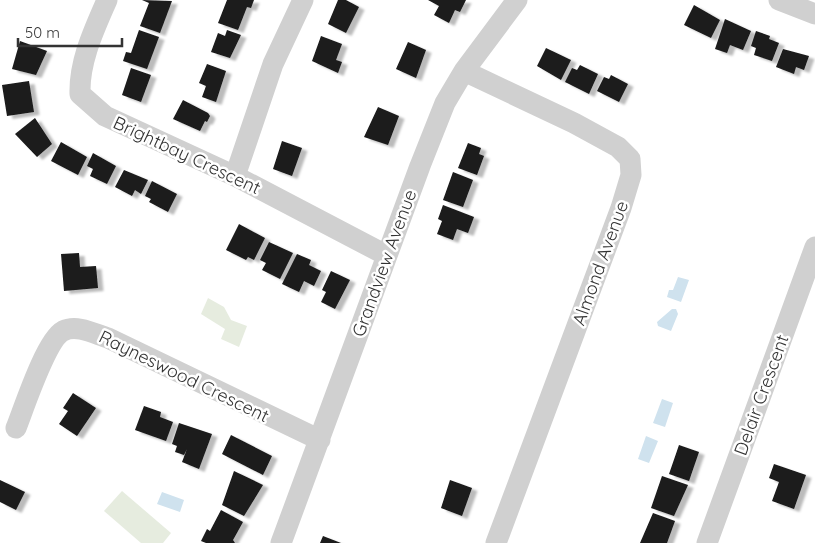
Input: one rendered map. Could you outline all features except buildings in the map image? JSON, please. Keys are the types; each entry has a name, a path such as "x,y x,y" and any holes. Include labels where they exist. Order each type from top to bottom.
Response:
{"street":[{"name":"Brightbay Crescent","path":"107,0 84,60 80,78 80,94 105,116 235,176 386,255"},
{"path":"235,176 273,64 303,0"},
{"name":"Grandview Avenue","path":"281,543 432,133 445,104 464,71 517,0"},
{"path":"779,0 815,14"},
{"name":"Almond Avenue","path":"464,71 574,123 618,147 630,159 631,176 621,208 496,543"},
{"name":"Delair Crescent","path":"707,543 815,247"},
{"name":"Rayneswood Crescent","path":"16,428 50,345 63,331 73,328 108,338 320,440"}],"shaded area":[{"path":"208,298 224,307 231,320 247,326 239,347 221,339 225,329 201,314"},
{"path":"122,491 171,533 163,543 141,543 104,511"}],"water":[{"path":"678,277 689,280 681,302 667,297 669,290 673,290"},
{"path":"672,309 676,309 678,314 671,331 658,326 657,322"},
{"path":"662,399 673,403 665,427 653,423"},
{"path":"646,436 658,441 649,463 638,459"},
{"path":"162,492 184,500 180,512 157,504"}]}
